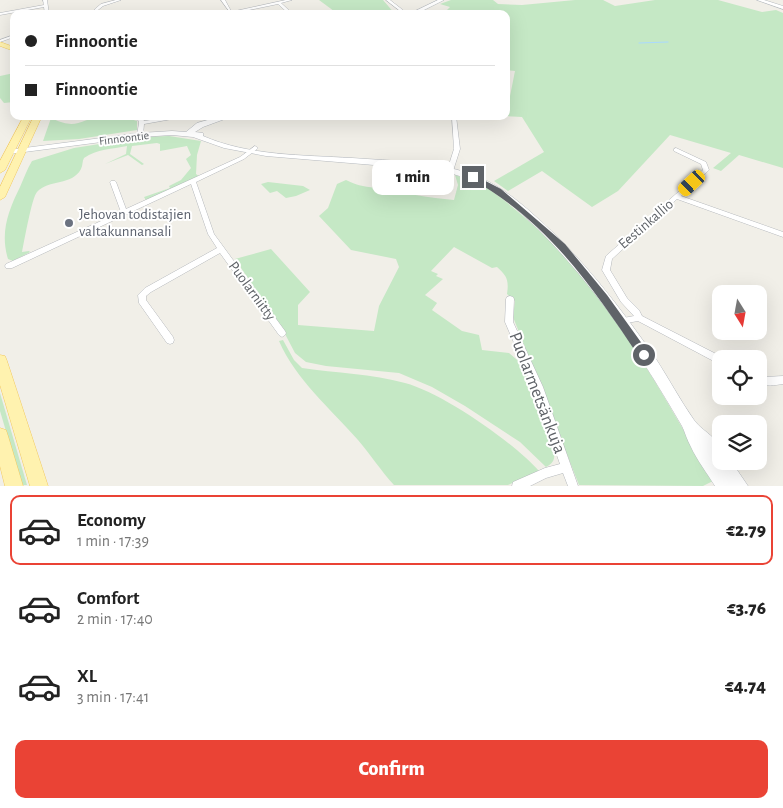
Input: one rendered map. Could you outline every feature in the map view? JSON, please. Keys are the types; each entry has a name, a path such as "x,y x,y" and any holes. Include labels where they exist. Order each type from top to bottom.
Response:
{"main road":[{"path":"0,170 4,156 26,120"},
{"path":"0,198 36,120"},
{"path":"0,361 39,486"},
{"path":"0,436 14,486"}],"street":[{"path":"44,0 46,10"},
{"path":"96,10 99,7 119,0"},
{"path":"241,10 290,0"},
{"path":"388,0 401,10"},
{"path":"420,10 442,0"},
{"path":"759,0 783,8"},
{"path":"278,2 287,10"},
{"path":"22,10 45,6"},
{"path":"140,135 141,120"},
{"path":"142,123 161,120"},
{"path":"192,134 208,123 217,120"},
{"path":"450,171 457,149 454,120"},
{"name":"Finnoontie","path":"4,156 140,135 192,134 213,142 297,158 308,157 388,163 450,171 473,177 491,186 523,210 562,246 584,271 621,322 689,425 697,444 724,486"},
{"path":"9,266 193,182 242,158 253,150"},
{"name":"Eestinkallio","path":"639,318 618,292 606,270 606,266 614,252 706,170 704,163 676,150"},
{"path":"113,182 124,212"},
{"name":"Puolarniitty","path":"193,182 211,234 282,333"},
{"path":"677,197 783,235"},
{"path":"170,340 142,301 142,295 221,249"},
{"name":"Puolarmetsänkuja","path":"510,299 510,322 538,387 573,486"},
{"path":"621,322 639,318 712,356"},
{"path":"767,381 783,380"},
{"name":"Finnoontie","path":"689,425 712,448"},
{"path":"517,486 545,473 566,467"},
{"name":"Finnoontie","path":"728,470 740,486"}],"green space":[{"path":"319,0 383,0 392,10 333,10"},
{"path":"451,0 493,0 498,4 522,5 575,0 603,0 615,6 655,0 718,0 762,12 776,10 783,13 783,168 739,155 721,171 713,168 731,153 670,135 618,191 592,207 542,171 508,191 494,181 544,152 522,117 510,116 510,96 515,71 510,70 510,10 447,10 450,7 440,4"},
{"path":"10,74 10,102 4,103 0,98 0,76"},
{"path":"50,120 67,124 86,120 134,120 137,121 137,130 79,139 43,141"},
{"path":"169,136 201,141 197,155 196,174 200,177 147,202 144,197 170,188 169,186 181,180 191,168 186,159 191,155 187,146 160,151 160,144 157,143 132,146 130,154 144,164 142,165 128,155 105,164 126,154 127,146 94,153 84,158 81,169 72,178 48,185 37,192 22,252 30,252 13,261 8,259 5,240 6,222 32,161 74,148 144,137"},
{"path":"455,175 471,180 492,191 553,244 580,274 629,340 713,481 703,486 579,485 513,317 515,301 507,294 508,285 505,276 497,267 492,268 454,247 431,271 443,279 425,295 437,303 432,310 462,331 479,335 482,350 509,353 522,364 554,451 551,464 546,467 520,442 432,387 399,373 326,366 306,362 295,353 284,332 235,259 271,249 310,292 298,305 298,325 374,331 379,306 399,267 396,259 351,250 319,216 328,208 337,184 346,180 363,186 454,200 458,185"},
{"path":"268,182 303,186 310,190 286,198 277,191 270,193 261,184"},
{"path":"283,340 294,360 302,368 392,380 421,388 457,408 495,433 539,471 508,485 394,485 358,440 304,381 286,355 279,341"},
{"path":"0,393 27,485 22,485 0,411"}],"waterway":[{"path":"639,43 668,42"}],"place":[{"name":"Jehovan todistajien valtakunnansali","path":"69,223"}],"route":[{"path":"473,177 491,186 523,210 562,246 584,271 644,355"}]}
